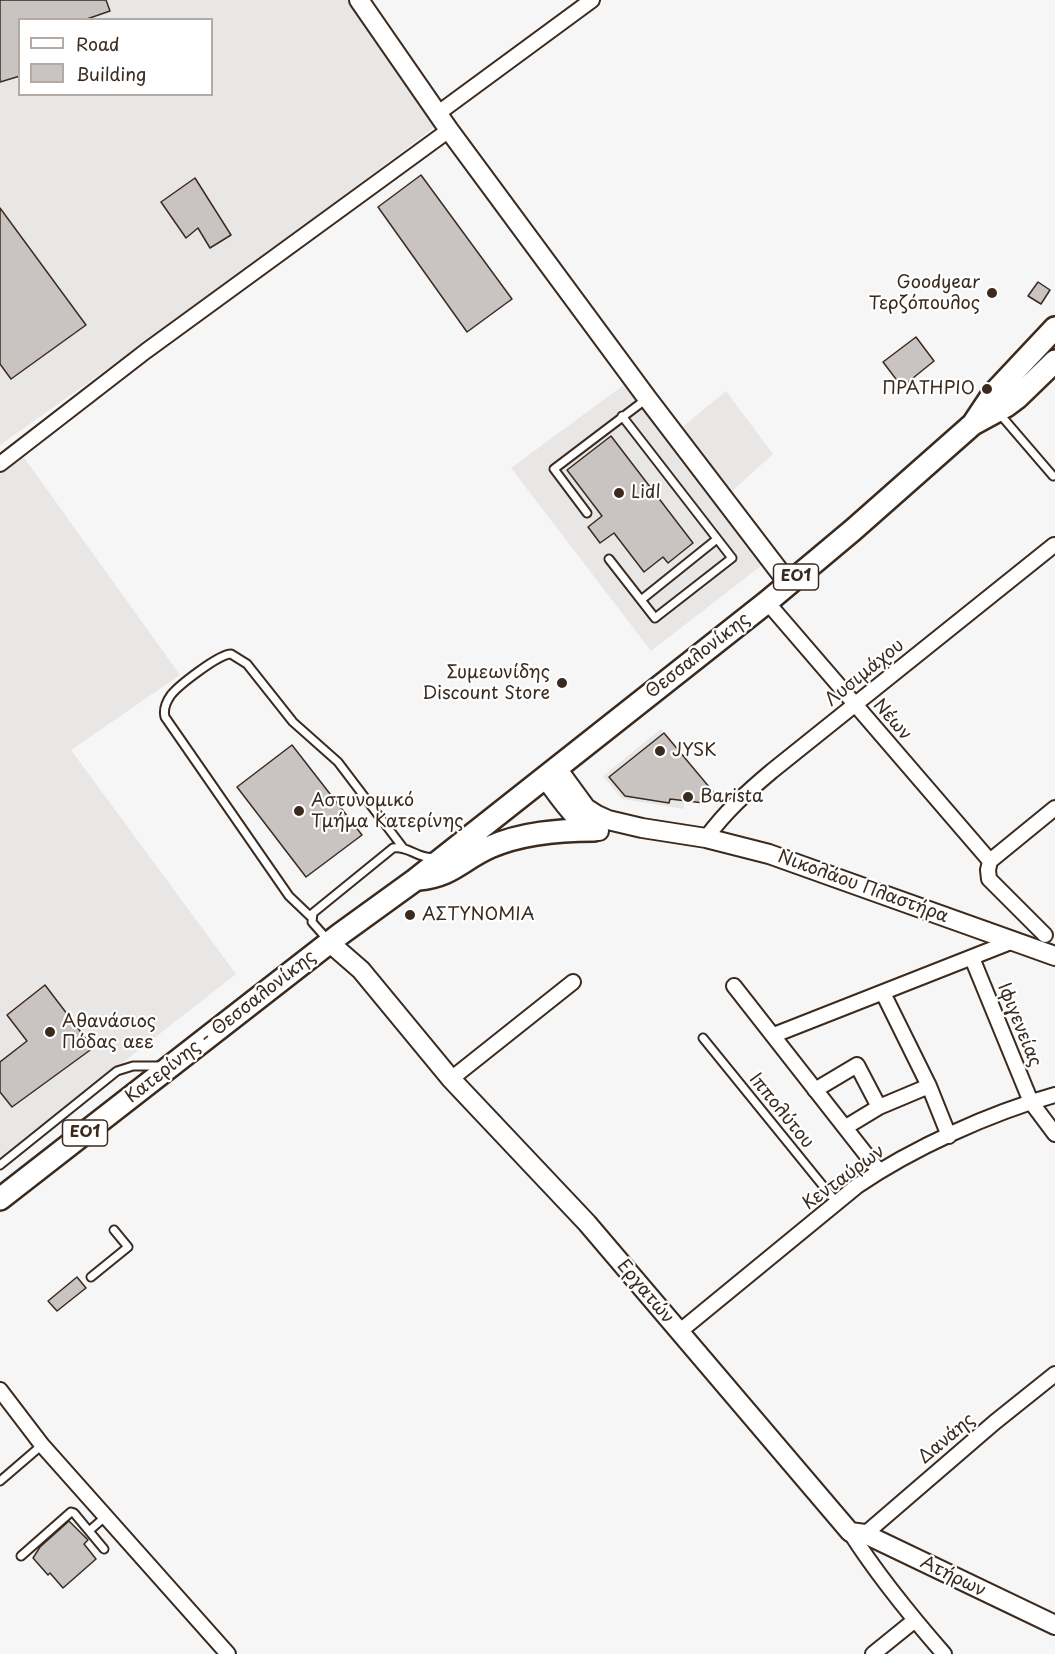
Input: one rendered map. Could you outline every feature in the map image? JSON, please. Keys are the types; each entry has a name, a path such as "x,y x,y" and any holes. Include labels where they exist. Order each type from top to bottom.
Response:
{"main road":[{"name":"Θεσσαλονίκης","path":"973,424 997,389 1055,328"},
{"name":"Θεσσαλονίκης","path":"415,880 767,602 973,424 1018,397 1054,363"},
{"path":"415,880 435,878 445,874 487,849 511,839 551,832 594,831"},
{"name":"Κατερίνης - Θεσσαλονίκης","path":"0,1199 330,943 415,880"}],"street":[{"path":"359,0 437,114 647,398 789,584"},
{"path":"437,114 592,0"},
{"path":"0,464 146,351 449,130"},
{"name":"Λυσιμάχου","path":"706,838 735,802 1054,545"},
{"name":"Νέων","path":"767,602 990,861"},
{"path":"550,772 579,821 594,831"},
{"name":"Νικολάου Πλαστήρα","path":"550,772 597,815 615,822 706,838 781,858 1051,955"},
{"path":"1051,955 1050,932 989,879 987,870 990,861 1055,808"},
{"name":"Νικολάου Πλαστήρα","path":"594,831 667,832"},
{"path":"774,1035 1013,941"},
{"name":"Εργατών","path":"330,943 361,970 452,1079 587,1223 679,1332 857,1533 874,1570 944,1654"},
{"name":"Ιφιγενείας","path":"972,958 1030,1102 1055,1134"},
{"path":"452,1079 573,982"},
{"path":"734,986 879,1171"},
{"path":"884,993 929,1086 949,1136"},
{"path":"815,1090 857,1065 879,1107"},
{"path":"846,1127 879,1107 929,1086"},
{"name":"Κενταύρων","path":"679,1332 879,1171 949,1136 1030,1102 1055,1095"},
{"name":"Δανάης","path":"857,1533 1055,1374"},
{"path":"0,1390 42,1445 228,1654"},
{"name":"Ατήρων","path":"857,1533 1055,1625"},
{"path":"873,1654 915,1620"}],"lane":[{"path":"587,513 554,469 647,398"},
{"path":"998,411 1053,476"},
{"path":"609,559 655,618 732,558 622,416"},
{"path":"641,600 717,539"},
{"path":"312,917 289,897 165,717 164,708 173,693 219,656 231,654 247,664 293,722 338,762 404,849"},
{"path":"330,943 313,924 312,917 317,909 393,848 398,846 428,858 446,855"},
{"name":"Ιππολύτου","path":"703,1038 837,1203"},
{"path":"0,1165 117,1071 133,1066 170,1067"},
{"path":"91,1277 128,1247 114,1230"},
{"path":"0,1481 42,1445"},
{"path":"21,1556 71,1512 75,1513 104,1549"},
{"path":"89,1531 106,1516"}],"shaded area":[{"path":"0,0 347,0 436,126 219,290 0,445"},
{"path":"629,381 766,562 651,651 511,468"},
{"path":"726,391 773,454 731,492 680,429"},
{"path":"23,456 180,675 71,750 236,974 0,1159 0,474"},
{"name":"JYSK","path":"661,729 697,773 683,785 684,809 622,799 603,776"}],"building":[{"path":"0,0 106,0 110,11 90,18 18,18 18,77 0,82"},
{"path":"421,175 512,299 467,332 378,207"},
{"path":"195,178 231,235 210,248 198,228 186,238 161,202"},
{"path":"0,208 86,325 11,379 0,364"},
{"path":"1038,282 1050,290 1041,304 1028,296"},
{"path":"916,337 934,361 902,387 883,362"},
{"name":"Lidl","path":"611,436 693,543 668,563 663,557 644,572 614,533 600,543 588,527 602,516 567,470"},
{"name":"JYSK","path":"664,733 715,794 704,803 670,799 669,803 625,796 609,777"},
{"name":"Αστυνομικό Τμήμα Κατερίνης","path":"292,745 362,835 306,877 237,787"},
{"name":"Αθανάσιος Πόδας αεε","path":"45,985 93,1048 12,1107 0,1092 0,1062 27,1041 7,1015"},
{"path":"77,1277 86,1288 57,1311 48,1301"},
{"path":"69,1521 88,1540 84,1544 96,1559 63,1588 33,1558 40,1547"}],"place":[{"name":"Goodyear Τερζόπουλος","path":"992,293"},
{"name":"ΠΡΑΤΗΡΙΟ","path":"987,389"},
{"name":"Lidl","path":"619,493"},
{"name":"Συμεωνίδης Discount Store","path":"562,683"},
{"name":"JYSK","path":"660,751"},
{"name":"Barista","path":"688,797"},
{"name":"Αστυνομικό Τμήμα Κατερίνης","path":"299,811"},
{"name":"ΑΣΤΥΝΟΜΙΑ","path":"410,915"},
{"name":"Αθανάσιος Πόδας αεε","path":"50,1032"}]}
